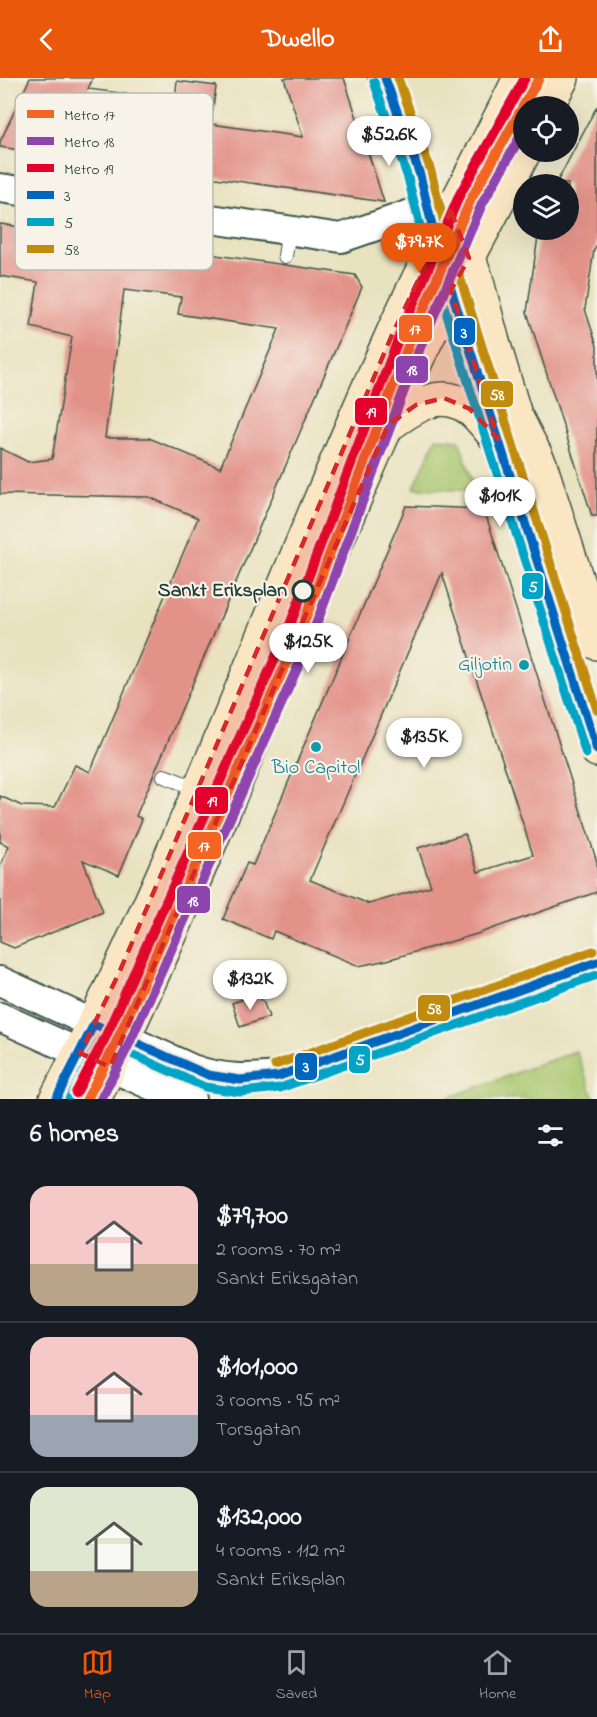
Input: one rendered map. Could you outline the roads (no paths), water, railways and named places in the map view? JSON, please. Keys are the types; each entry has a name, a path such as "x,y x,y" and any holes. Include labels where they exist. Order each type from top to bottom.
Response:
{"main road":[{"path":"373,78 375,96 411,214 415,241 416,284"},
{"path":"385,78 420,175 436,242 597,750"},
{"path":"410,78 451,211 469,258 515,415 540,464 597,643"},
{"path":"56,1099 119,973 392,335 451,211 520,78"},
{"path":"552,96 562,78"},
{"path":"94,1099 148,986 388,425 451,290 519,162"},
{"path":"488,222 487,246 493,281 533,415 540,464"},
{"path":"388,425 416,405 444,398 470,409 498,439"}],"street":[{"path":"0,188 15,191"},
{"path":"213,229 287,243 341,238 411,214"},
{"path":"243,1099 260,1095 597,962"},
{"path":"0,981 208,1075 276,1088"},
{"path":"0,1017 157,1088 191,1099"}],"lane":[{"path":"164,776 198,789"}],"metro line":[{"name":"19","path":"76,1093 105,1038 290,625 399,337 460,194 525,78"},
{"name":"17","path":"87,1099 116,1043 301,630 410,341 471,199 539,78"},
{"name":"18","path":"101,1099 127,1048 312,635 421,345 482,204 513,149"}],"place":[{"name":"Sankt Eriksplan","path":"303,591"},
{"name":"Giljotin","path":"524,665"},
{"name":"Bio Capitol","path":"316,747"}]}
